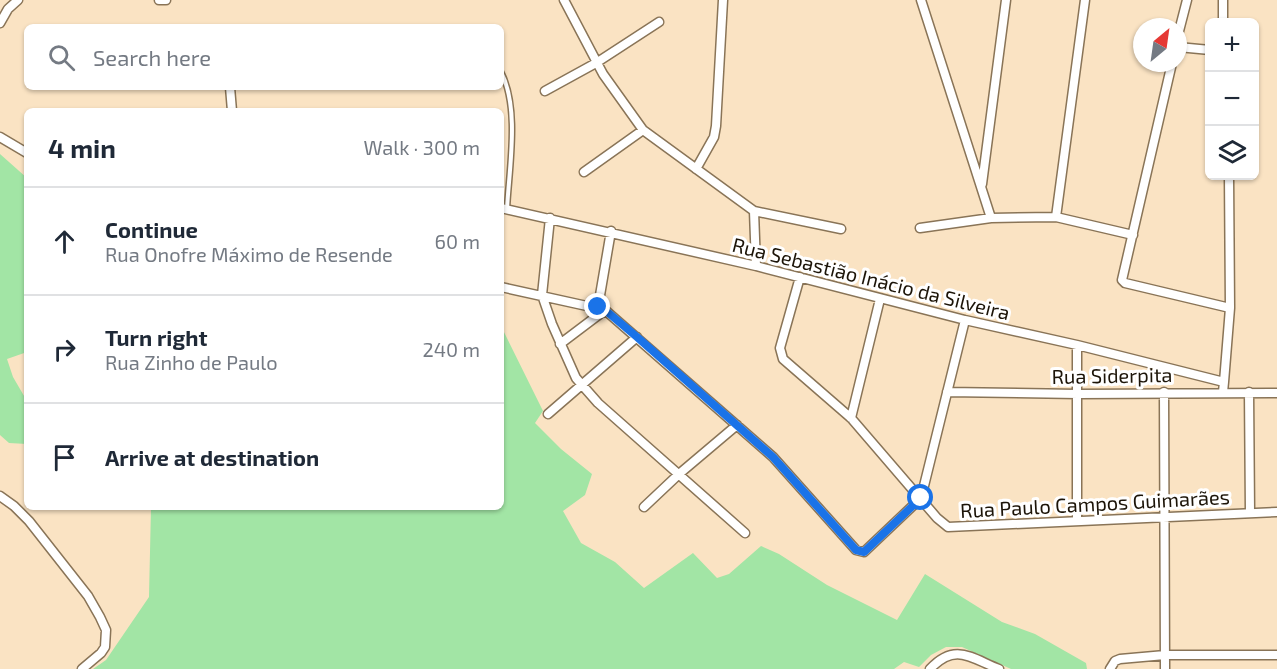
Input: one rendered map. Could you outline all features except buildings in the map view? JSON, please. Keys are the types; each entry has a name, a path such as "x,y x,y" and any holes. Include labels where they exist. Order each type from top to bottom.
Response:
{"street":[{"path":"0,22 8,9 18,0"},
{"path":"159,0 166,0"},
{"path":"564,0 596,63 643,130 754,211 841,229"},
{"path":"696,169 714,136 716,126 723,0"},
{"path":"921,0 991,218"},
{"path":"982,186 1006,0"},
{"path":"1056,217 1085,0"},
{"path":"1182,18 1186,0"},
{"path":"1223,0 1223,18"},
{"path":"544,91 596,63 659,22"},
{"path":"1187,48 1205,50"},
{"path":"1170,72 1122,280 1125,283 1230,308"},
{"path":"230,90 232,108"},
{"path":"584,172 643,130"},
{"path":"0,137 24,151"},
{"path":"1223,392 1230,308 1229,180"},
{"name":"Rua Sebastião Inácio da Silveira","path":"504,208 756,266 880,299 1224,382"},
{"path":"754,211 756,266"},
{"path":"920,228 991,218 1056,217 1133,235"},
{"path":"550,218 542,295 560,344 581,385 597,403 745,533"},
{"path":"560,344 602,308 611,231"},
{"name":"Rua Paulo Campos Guimarães","path":"800,277 780,354 851,418 943,524 955,528 1077,520 1277,512"},
{"path":"504,288 602,308 773,457 856,550 864,552 921,498 965,320"},
{"path":"851,418 880,299"},
{"path":"548,414 637,337"},
{"path":"1077,345 1077,520"},
{"name":"Rua Siderpita","path":"947,392 1277,393"},
{"path":"1164,392 1165,669"},
{"path":"1249,392 1250,512"},
{"path":"644,507 737,425"},
{"path":"0,496 29,521 88,597 100,617 106,630 105,647 101,654 82,669"},
{"path":"930,669 948,654 958,652 999,669"},
{"path":"1110,669 1115,661 1120,659 1165,655 1277,655"}],"lane":[{"path":"504,79 510,93 512,118 504,208"}],"green space":[{"path":"0,154 24,175 24,353 7,359 13,377 24,396 24,444 9,443 0,435"},
{"path":"504,332 543,411 535,423 561,449 592,474 585,495 563,511 581,543 615,562 644,588 693,553 717,578 729,574 761,546 779,554 827,585 897,620 925,574 1002,622 1035,634 1086,663 1087,669 1011,669 962,647 946,647 931,655 919,667 904,662 894,669 93,669 106,660 149,597 151,510 504,510"}],"route":[{"path":"598,307 605,310 637,337 773,457 856,550 864,552 921,498"}]}
